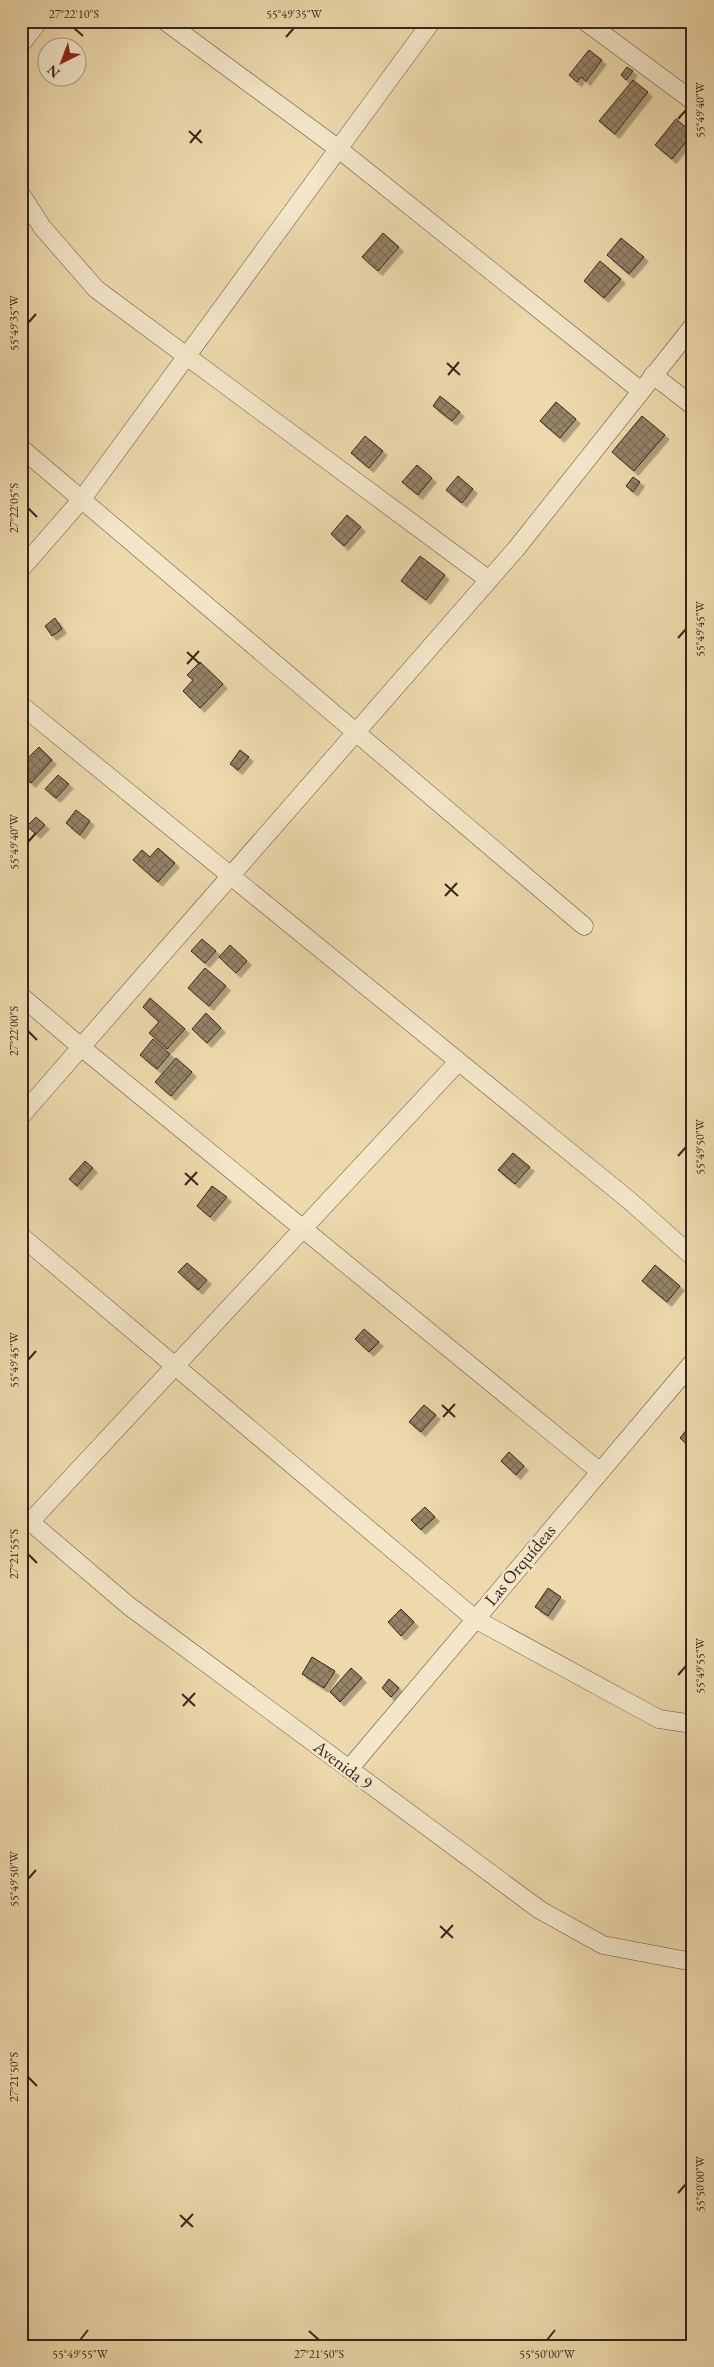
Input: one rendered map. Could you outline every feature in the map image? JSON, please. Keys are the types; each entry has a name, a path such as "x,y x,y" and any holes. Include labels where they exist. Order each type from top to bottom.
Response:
{"street":[{"path":"21,44 39,21"},
{"path":"165,21 340,150 641,391"},
{"path":"21,568 82,499 340,150 432,21"},
{"path":"585,21 693,101"},
{"path":"21,194 42,227 96,290 489,580"},
{"path":"21,1116 489,580 693,326"},
{"path":"654,375 693,406"},
{"path":"21,448 584,926"},
{"path":"21,705 630,1201 693,1257"},
{"path":"21,996 600,1470"},
{"path":"26,1518 175,1366 458,1062"},
{"path":"21,1236 475,1619 659,1719 693,1724"},
{"name":"Las Orquídeas","path":"349,1769 693,1362"},
{"name":"Avenida 9","path":"26,1518 129,1606 540,1910 603,1945 693,1962"}],"building":[{"path":"589,50 602,60 586,81 581,77 577,82 569,75"},
{"path":"627,67 633,71 626,80 621,75"},
{"path":"633,80 648,92 615,134 599,121"},
{"path":"676,119 693,133 672,159 655,145"},
{"path":"383,233 399,247 378,271 362,257"},
{"path":"621,238 644,257 629,274 607,255"},
{"path":"600,261 621,279 604,298 584,281"},
{"path":"440,396 460,412 452,421 433,406"},
{"path":"556,402 576,419 560,438 540,421"},
{"path":"642,416 665,435 634,471 612,452"},
{"path":"365,436 383,451 369,468 351,453"},
{"path":"417,465 432,478 418,495 402,482"},
{"path":"458,476 473,489 462,503 446,490"},
{"path":"633,477 640,482 633,492 626,486"},
{"path":"347,515 361,527 344,546 331,534"},
{"path":"420,556 445,575 426,600 401,581"},
{"path":"55,618 62,629 52,636 45,626"},
{"path":"200,662 223,684 200,708 183,691 193,680 187,675"},
{"path":"39,747 52,760 31,783 21,774 21,765"},
{"path":"240,750 249,757 238,770 230,764"},
{"path":"58,775 69,784 56,798 45,789"},
{"path":"76,810 90,821 80,835 66,823"},
{"path":"36,817 45,825 36,834 27,826"},
{"path":"158,848 175,863 158,882 133,860 142,850 150,857"},
{"path":"202,939 216,951 205,963 191,951"},
{"path":"230,945 247,961 236,973 219,957"},
{"path":"205,968 226,986 209,1006 188,988"},
{"path":"150,998 185,1029 167,1049 149,1033 159,1022 143,1007"},
{"path":"206,1013 221,1028 207,1043 192,1029"},
{"path":"153,1039 170,1054 157,1069 140,1055"},
{"path":"176,1058 192,1072 171,1096 155,1082"},
{"path":"513,1153 530,1167 515,1184 498,1170"},
{"path":"85,1161 93,1168 77,1186 69,1179"},
{"path":"212,1186 227,1197 210,1217 197,1206"},
{"path":"187,1263 207,1280 198,1290 178,1272"},
{"path":"655,1265 680,1286 667,1302 642,1281"},
{"path":"364,1329 379,1342 369,1352 355,1339"},
{"path":"424,1405 436,1415 421,1432 409,1422"},
{"path":"687,1429 693,1434 693,1450 680,1438"},
{"path":"509,1452 524,1466 516,1475 501,1461"},
{"path":"425,1507 435,1517 421,1530 411,1520"},
{"path":"548,1588 561,1597 548,1616 535,1607"},
{"path":"401,1609 414,1622 401,1636 388,1622"},
{"path":"312,1657 335,1671 324,1688 302,1674"},
{"path":"351,1668 362,1678 340,1702 330,1692"},
{"path":"389,1679 399,1688 391,1697 382,1688"}]}
